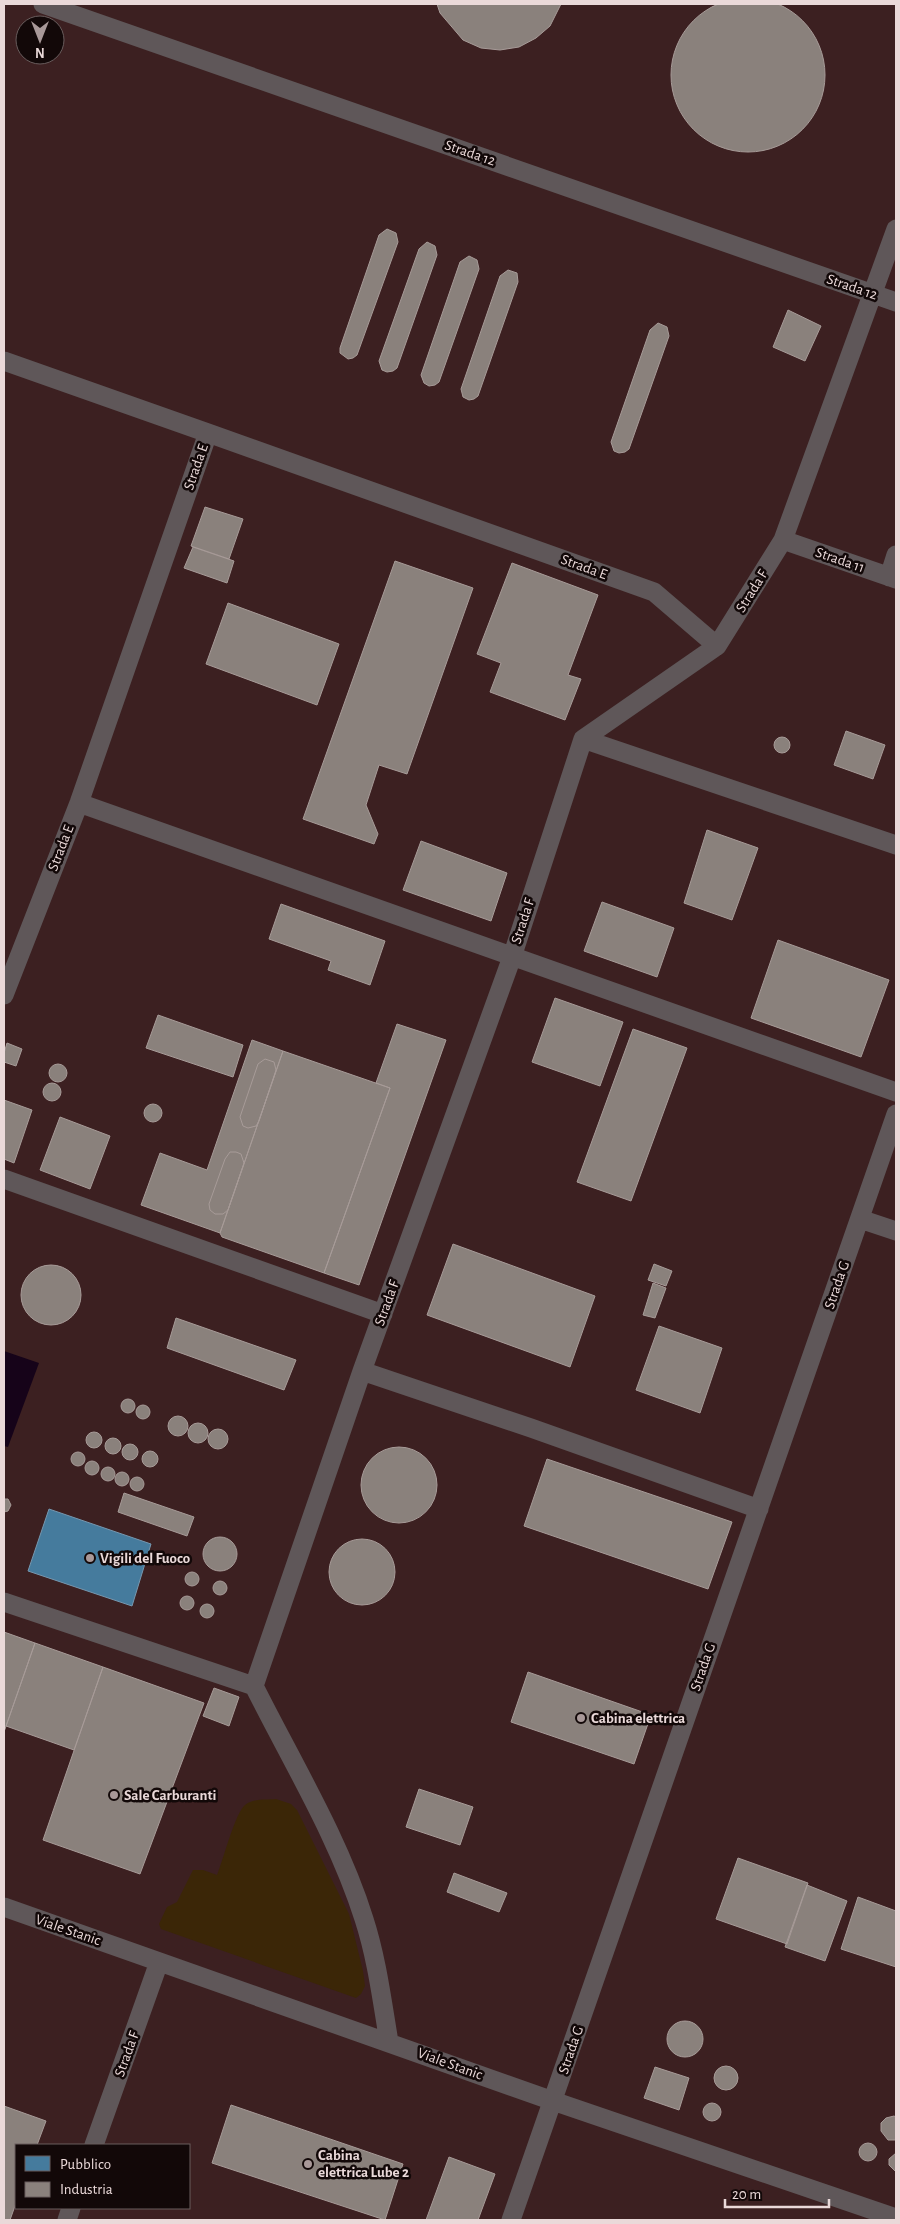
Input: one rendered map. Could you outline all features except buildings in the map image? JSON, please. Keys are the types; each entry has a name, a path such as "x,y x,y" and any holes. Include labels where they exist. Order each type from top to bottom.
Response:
{"lane":[{"name":"Strada 12","path":"44,4 896,302"},
{"name":"Strada F","path":"254,1686 362,1371 512,957 583,739 717,646 783,540 896,229"},
{"path":"4,361 208,433"},
{"name":"Strada E","path":"4,995 79,802 208,433 654,592 717,646"},
{"name":"Strada 11","path":"783,540 892,578"},
{"path":"892,578 896,555"},
{"path":"583,739 896,845"},
{"path":"79,802 896,1092"},
{"name":"Strada G","path":"512,2220 896,1114"},
{"path":"4,1179 383,1314"},
{"path":"860,1219 896,1231"},
{"path":"362,1371 531,1428 759,1509"},
{"path":"4,1602 254,1686 344,1867 364,1919 378,1976 389,2042"},
{"name":"Viale Stanic","path":"4,1908 553,2101 896,2218"},
{"name":"Strada F","path":"94,2144 159,1962"}],"shaded area":[{"path":"4,4 896,4 896,2220 4,2220"},
{"path":"4,1351 39,1363 8,1447 4,1446"},
{"path":"276,1799 291,1804 297,1810 349,1914 365,1986 361,1994 356,1998 161,1929 159,1924 167,1907 177,1902 193,1870 203,1870 217,1875 237,1817 245,1805 256,1800"}],"place":[{"name":"Vigili del Fuoco","path":"90,1558"},
{"name":"Cabina elettrica","path":"581,1718"},
{"name":"Sale Carburanti","path":"114,1795"},
{"name":"Cabina elettrica Lube 2","path":"308,2164"}]}
